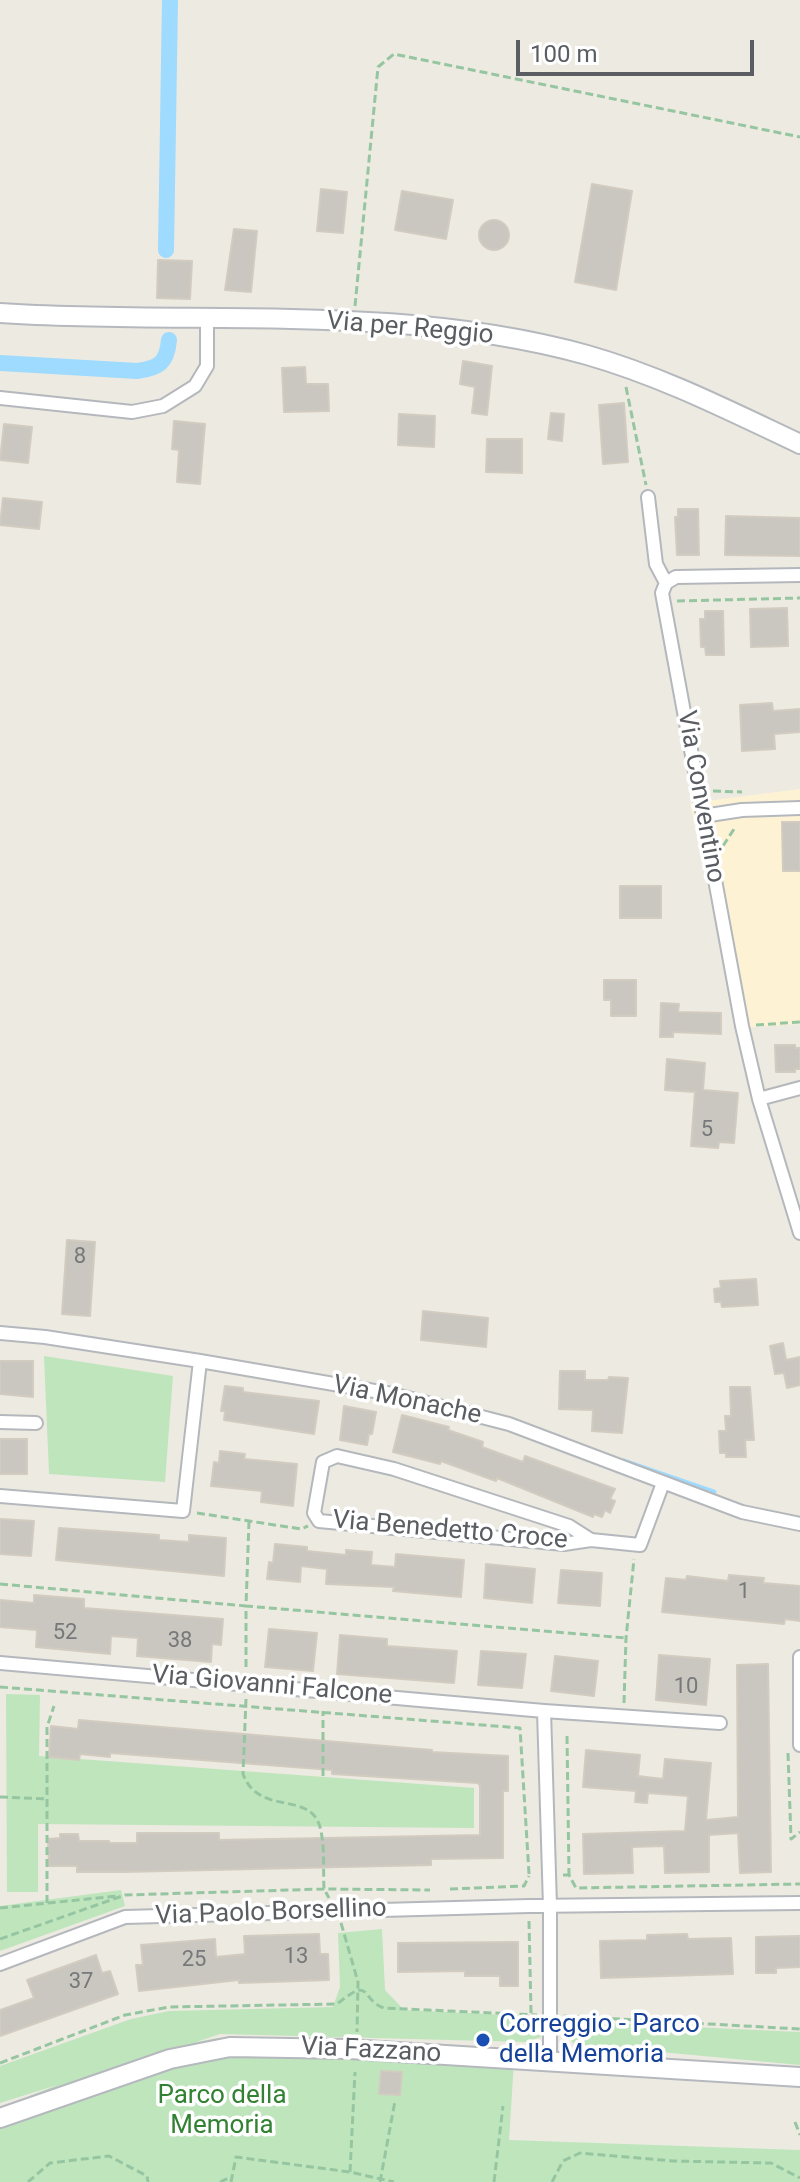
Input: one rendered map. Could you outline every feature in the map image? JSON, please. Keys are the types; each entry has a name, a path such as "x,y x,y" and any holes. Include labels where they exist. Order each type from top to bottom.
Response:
{"main road":[{"name":"Via per Reggio","path":"0,313 353,322 430,326 502,337 587,355 622,367 686,391 800,444"},
{"name":"Via Fazzano","path":"0,2118 170,2059 230,2047 349,2049 800,2077"}],"street":[{"path":"0,398 132,412 163,406 195,386 207,366 207,319"},
{"name":"Via Conventino","path":"648,497 656,564 666,583 662,593 742,1026 759,1099 800,1233"},
{"path":"666,583 676,577 800,575"},
{"path":"703,816 742,810 800,808"},
{"path":"759,1099 800,1088"},
{"name":"Via Monache","path":"0,1333 200,1361 392,1394 509,1424 742,1512 800,1524"},
{"path":"0,1496 183,1511 200,1361"},
{"path":"0,1422 36,1423"},
{"name":"Via Benedetto Croce","path":"591,1540 569,1526 394,1469 337,1456 323,1462 314,1513 319,1521 564,1544 591,1540 640,1545"},
{"path":"640,1545 663,1483"},
{"path":"800,1657 800,1745"},
{"name":"Via Giovanni Falcone","path":"0,1663 544,1711 720,1723"},
{"path":"544,1711 550,1906 550,2062"},
{"name":"Via Paolo Borsellino","path":"0,1964 125,1917 336,1910 800,1903"}],"path":[{"path":"353,322 378,67 394,54 800,137"},
{"path":"622,367 648,497"},
{"path":"676,600 800,598"},
{"path":"711,791 742,792"},
{"path":"742,1026 800,1022"},
{"path":"183,1511 301,1529 319,1521"},
{"path":"249,1521 243,1774 256,1795 306,1809 318,1822 324,1889 336,1910 352,1953 359,1990 357,2035"},
{"path":"624,1716 632,1563 640,1545"},
{"path":"0,1584 626,1638"},
{"path":"0,1687 520,1728 529,1874 524,1886 529,1906 531,2015"},
{"path":"47,1903 47,1727 54,1706"},
{"path":"323,1711 323,1776"},
{"path":"567,1736 569,1875 576,1888 800,1884"},
{"path":"0,1797 47,1799"},
{"path":"529,1874 569,1875"},
{"path":"450,1889 524,1886"},
{"path":"0,1908 125,1895 324,1889 430,1890"},
{"path":"0,1939 125,1895"},
{"path":"0,2063 125,2015 169,2007 337,2004 349,1993 359,1990 366,1992 378,2006 384,2008 800,2029"},
{"path":"350,2172 355,2072"},
{"path":"380,2180 395,2101"},
{"path":"494,2182 503,2106"},
{"path":"795,2122 800,2135"},
{"path":"552,2182 563,2161 580,2153 673,2161 771,2163 800,2178"},
{"path":"28,2182 50,2163 109,2156 147,2176 148,2182"},
{"path":"231,2182 236,2157 350,2172 394,2182"},
{"path":"220,2182 233,2176"}],"shaded area":[{"path":"800,789 800,1024 737,1028 690,803"}],"green space":[{"path":"44,1356 173,1376 165,1482 49,1474"},
{"path":"6,1694 40,1695 39,1756 474,1788 474,1828 38,1824 38,1892 7,1892"},
{"path":"121,1890 125,1906 0,1951 0,1906"},
{"name":"Parco della Memoria","path":"382,1929 385,1990 404,2010 527,2016 545,2022 541,2037 526,2042 220,2034 196,2042 218,2038 514,2061 509,2140 800,2150 800,2182 0,2182 0,2108 57,2085 0,2103 0,2066 131,2019 169,2011 333,2007 340,1987 338,1933"},
{"path":"561,2021 800,2032 800,2065 574,2044 561,2027"}],"building":[{"path":"592,184 632,191 616,290 575,282"},
{"path":"321,189 347,192 343,233 317,231"},
{"path":"402,191 453,200 446,239 395,230"},
{"path":"494,220 505,224 509,235 505,246 494,250 483,246 479,235 483,224"},
{"path":"234,229 257,231 251,292 225,290"},
{"path":"158,260 192,261 190,299 157,298"},
{"path":"463,361 492,366 487,415 472,413 475,387 460,384"},
{"path":"305,367 306,384 328,384 329,411 284,412 282,368"},
{"path":"624,403 628,462 603,464 599,405"},
{"path":"551,413 564,414 562,441 548,439"},
{"path":"399,414 435,416 434,447 398,445"},
{"path":"174,421 205,424 200,484 177,482 179,450 172,449"},
{"path":"4,424 32,427 28,463 0,460"},
{"path":"487,439 522,439 522,473 486,472"},
{"path":"3,498 42,502 39,529 0,525"},
{"path":"678,509 698,509 699,555 677,555 675,517 678,517"},
{"path":"726,516 800,518 800,556 725,555"},
{"path":"787,608 788,646 751,647 750,609"},
{"path":"705,611 723,611 724,655 706,655 705,647 701,647 700,619 705,619"},
{"path":"772,703 773,711 800,709 800,732 774,734 775,749 742,751 740,705"},
{"path":"782,822 800,822 800,871 783,871"},
{"path":"620,886 661,886 661,918 620,918"},
{"path":"604,980 636,980 636,1016 611,1016 611,1000 604,1000"},
{"path":"661,1003 679,1004 678,1012 721,1013 721,1034 673,1032 673,1037 660,1037"},
{"path":"775,1045 800,1048 800,1069 776,1072"},
{"path":"667,1059 705,1063 703,1090 738,1093 734,1143 719,1142 718,1148 691,1146 695,1092 665,1090"},
{"path":"67,1240 95,1242 90,1316 62,1314"},
{"path":"756,1279 758,1305 722,1307 721,1302 715,1302 714,1289 721,1288 720,1281"},
{"path":"423,1311 488,1318 486,1347 421,1340"},
{"path":"783,1343 786,1360 800,1357 800,1385 787,1388 784,1373 775,1374 770,1346"},
{"path":"0,1361 33,1361 33,1397 0,1394"},
{"path":"560,1371 585,1371 585,1380 628,1378 622,1433 592,1431 593,1410 559,1409"},
{"path":"225,1386 243,1388 243,1392 319,1401 314,1434 224,1420 225,1411 221,1411"},
{"path":"730,1387 750,1387 754,1440 745,1440 746,1457 726,1457 726,1453 720,1453 719,1431 726,1431 725,1416 731,1416"},
{"path":"344,1406 376,1412 367,1445 340,1440"},
{"path":"402,1415 449,1427 448,1430 483,1442 482,1447 523,1462 525,1456 615,1489 610,1499 615,1501 610,1513 605,1510 602,1517 594,1514 593,1517 497,1478 496,1481 441,1461 440,1464 393,1452"},
{"path":"0,1439 27,1439 27,1474 0,1474"},
{"path":"220,1451 245,1454 244,1459 297,1464 293,1506 261,1502 262,1491 211,1486 214,1462 219,1463"},
{"path":"0,1519 34,1521 31,1556 0,1554"},
{"path":"59,1528 159,1535 159,1540 189,1542 189,1535 226,1538 224,1576 56,1560"},
{"path":"275,1544 346,1555 346,1550 372,1552 371,1565 395,1567 396,1554 464,1560 461,1597 393,1591 394,1587 326,1584 327,1569 301,1566 300,1582 267,1579"},
{"path":"486,1564 535,1569 532,1603 484,1598"},
{"path":"561,1570 602,1573 600,1606 558,1603"},
{"path":"729,1575 764,1578 763,1583 800,1586 800,1621 785,1619 784,1624 662,1612 666,1578 686,1580 687,1576 728,1581"},
{"path":"34,1595 84,1599 84,1608 223,1619 221,1645 212,1644 211,1662 137,1656 138,1638 111,1636 110,1654 36,1647 37,1630 0,1627 0,1600 34,1603"},
{"path":"269,1629 317,1633 313,1671 265,1667"},
{"path":"340,1635 387,1639 387,1646 457,1651 454,1683 337,1674"},
{"path":"481,1651 526,1654 522,1688 478,1685"},
{"path":"659,1655 710,1659 706,1705 656,1700"},
{"path":"555,1656 598,1661 594,1696 551,1691"},
{"path":"768,1664 771,1872 740,1873 738,1833 709,1835 709,1872 665,1873 664,1846 632,1847 633,1873 584,1874 583,1834 685,1831 688,1796 648,1793 647,1803 635,1802 636,1791 583,1787 586,1750 640,1755 638,1776 663,1779 665,1759 711,1763 706,1820 738,1817 737,1665"},
{"path":"79,1720 508,1756 508,1791 503,1791 503,1858 431,1859 431,1865 123,1872 77,1872 77,1866 49,1866 48,1839 60,1838 60,1834 78,1834 79,1841 109,1843 137,1843 137,1833 219,1833 219,1840 480,1835 478,1783 332,1774 332,1770 110,1753 110,1757 80,1754 79,1760 49,1757 51,1726 78,1729"},
{"path":"319,1934 320,1954 328,1954 329,1980 239,1983 239,1980 139,1991 136,1965 143,1965 141,1945 215,1939 216,1957 245,1954 244,1936"},
{"path":"687,1934 688,1939 731,1938 733,1974 601,1978 600,1941 647,1940 647,1935"},
{"path":"800,1936 800,1967 776,1968 776,1973 756,1973 756,1937"},
{"path":"518,1942 518,1986 500,1986 500,1976 465,1976 465,1971 398,1972 398,1943"},
{"path":"96,1955 102,1973 110,1971 118,1994 0,2036 0,2010 34,1998 27,1980"},
{"path":"381,2071 402,2072 400,2095 379,2094"}],"waterway":[{"path":"166,250 170,0"},
{"path":"0,363 137,371 160,363 169,340"},
{"path":"624,1461 714,1492"}],"place":[{"name":"Correggio - Parco della Memoria","path":"483,2040"}]}
